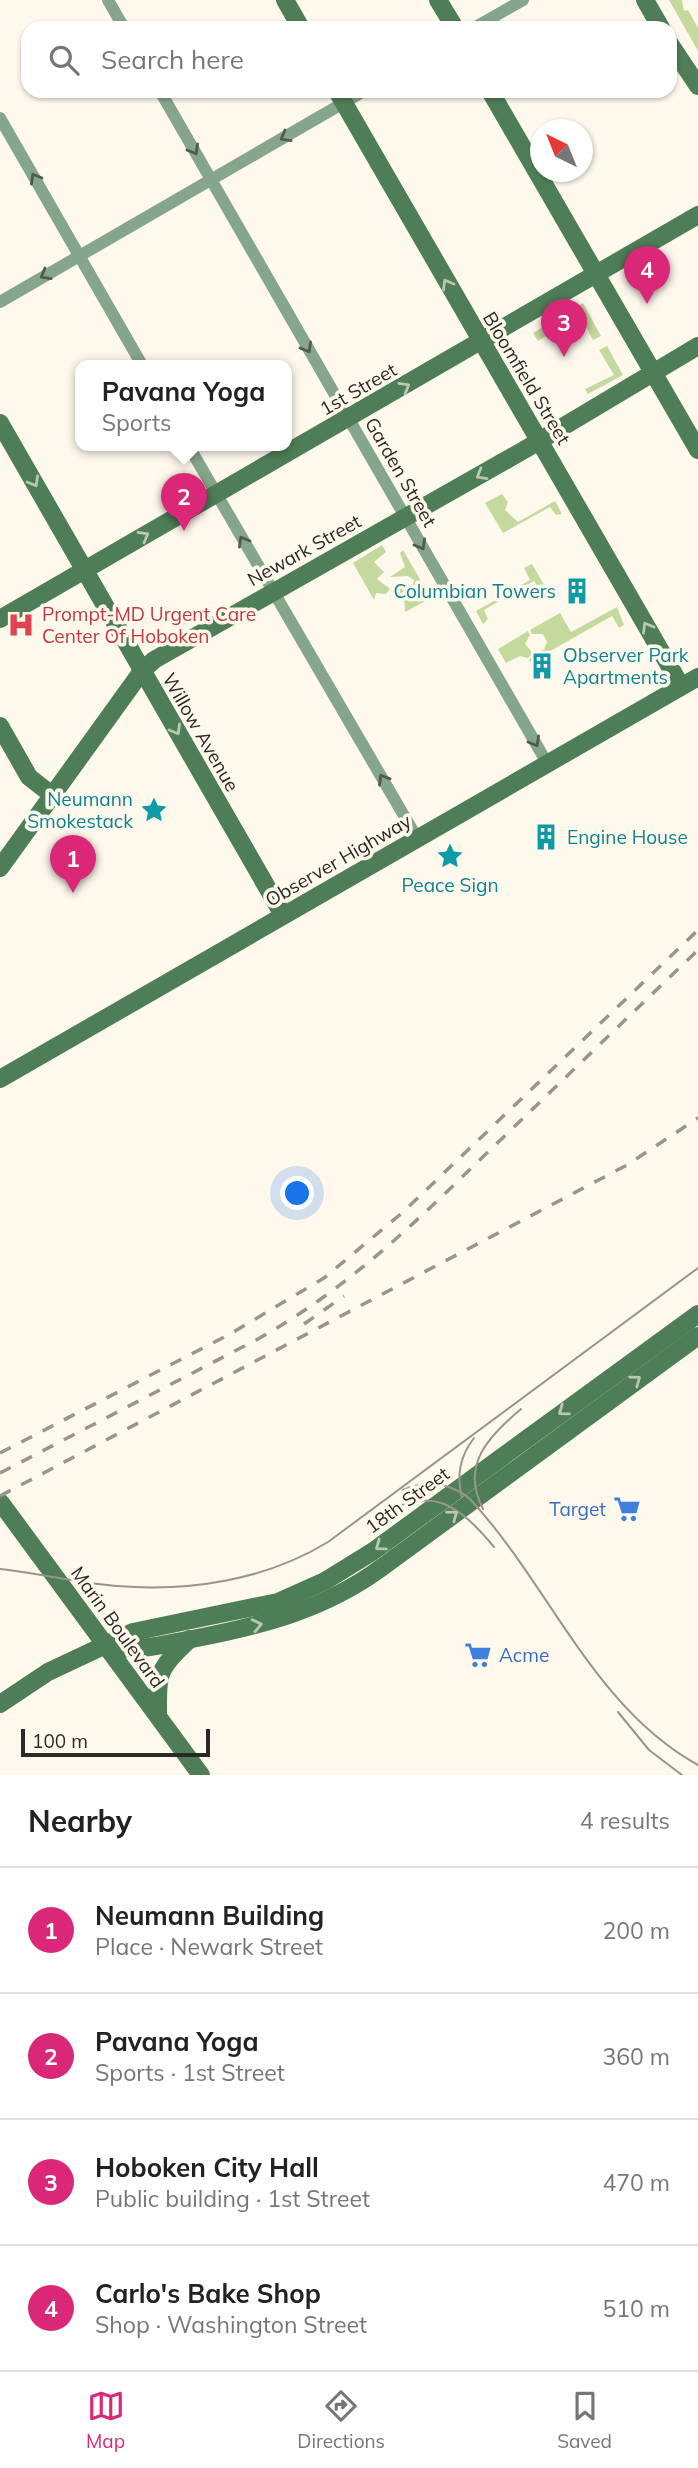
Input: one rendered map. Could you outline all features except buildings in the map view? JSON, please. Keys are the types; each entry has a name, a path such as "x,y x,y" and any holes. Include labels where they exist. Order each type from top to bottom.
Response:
{"street":[{"path":"108,0 120,21"},
{"path":"285,0 297,21"},
{"path":"438,0 450,21"},
{"path":"486,21 523,0"},
{"path":"645,0 657,21"},
{"path":"677,54 698,86"},
{"name":"Garden Street","path":"164,98 547,763"},
{"path":"0,302 211,180 338,98"},
{"name":"Bloomfield Street","path":"341,98 681,686"},
{"path":"494,98 698,450"},
{"path":"0,118 139,360"},
{"name":"1st Street","path":"292,451 698,215"},
{"name":"Newark Street","path":"0,868 142,671 154,660 405,518 698,346"},
{"name":"Willow Avenue","path":"0,423 283,915"},
{"path":"191,451 417,838"},
{"name":"1st Street","path":"0,619 291,451"},
{"name":"Observer Highway","path":"0,1079 698,677"},
{"path":"0,726 29,777 52,795"},
{"name":"18th Street","path":"107,1647 138,1650 277,1620 341,1594 381,1568 698,1314"},
{"name":"18th Street","path":"0,1704 48,1672 107,1647 133,1632 261,1606 317,1586 698,1336"},
{"name":"Marin Boulevard","path":"1,1503 201,1775"},
{"path":"158,1715 159,1676 169,1660 190,1639"}],"green space":[{"path":"669,0 682,0 684,11 688,10 698,28 698,51"},
{"path":"583,303 601,336 593,340 580,315 538,341 533,333"},
{"path":"607,346 623,375 588,394 585,389 614,375 599,350"},
{"path":"502,494 508,502 505,510 518,522 555,501 562,514 556,515 550,507 503,533 485,503"},
{"path":"382,545 386,552 374,562 384,572 377,579 390,589 386,594 376,593 374,600 353,563"},
{"path":"403,550 431,598 405,612 404,599 393,584 405,583 410,596 414,580 408,576 390,577 405,567 400,553"},
{"path":"532,564 546,588 540,591 534,581 484,610 488,619 483,624 476,611 530,580 524,568"},
{"path":"617,607 624,625 619,628 612,616 531,662 529,660 534,653 544,650 547,642 543,634 532,634 530,630 560,613 571,632"},
{"path":"528,631 530,635 525,644 533,653 528,658 520,656 506,663 498,649"}],"tram line":[{"path":"0,1569 102,1585 172,1587 226,1580 279,1566 328,1542 698,1268"},
{"path":"483,1509 477,1493 476,1465 489,1441 521,1409"},
{"path":"462,1497 460,1466 474,1438"},
{"path":"403,1490 429,1484 446,1486 470,1499 498,1532 574,1642 629,1711 661,1740 698,1765"},
{"path":"365,1525 404,1504 435,1502 464,1516 494,1547"},
{"path":"618,1712 649,1750 682,1775"}],"railway":[{"path":"0,1453 230,1334 324,1278 402,1213 698,930"},
{"path":"0,1473 258,1339 323,1298 409,1227 698,950"},
{"path":"0,1496 627,1165 698,1118"},
{"path":"304,1324 344,1296"}],"place":[{"name":"Carlo's Bake Shop","path":"647,304"},
{"name":"Hoboken City Hall","path":"564,357"},
{"name":"Pavana Yoga","path":"184,531"},
{"name":"Columbian Towers","path":"577,591"},
{"name":"Prompt-MD Urgent Care Center Of Hoboken","path":"21,625"},
{"name":"Observer Park Apartments","path":"542,666"},
{"name":"Neumann Smokestack","path":"154,810"},
{"name":"Engine House","path":"546,837"},
{"name":"Peace Sign","path":"450,856"},
{"name":"Neumann Building","path":"73,893"},
{"name":"Target","path":"627,1509"},
{"name":"Acme","path":"478,1655"}]}
